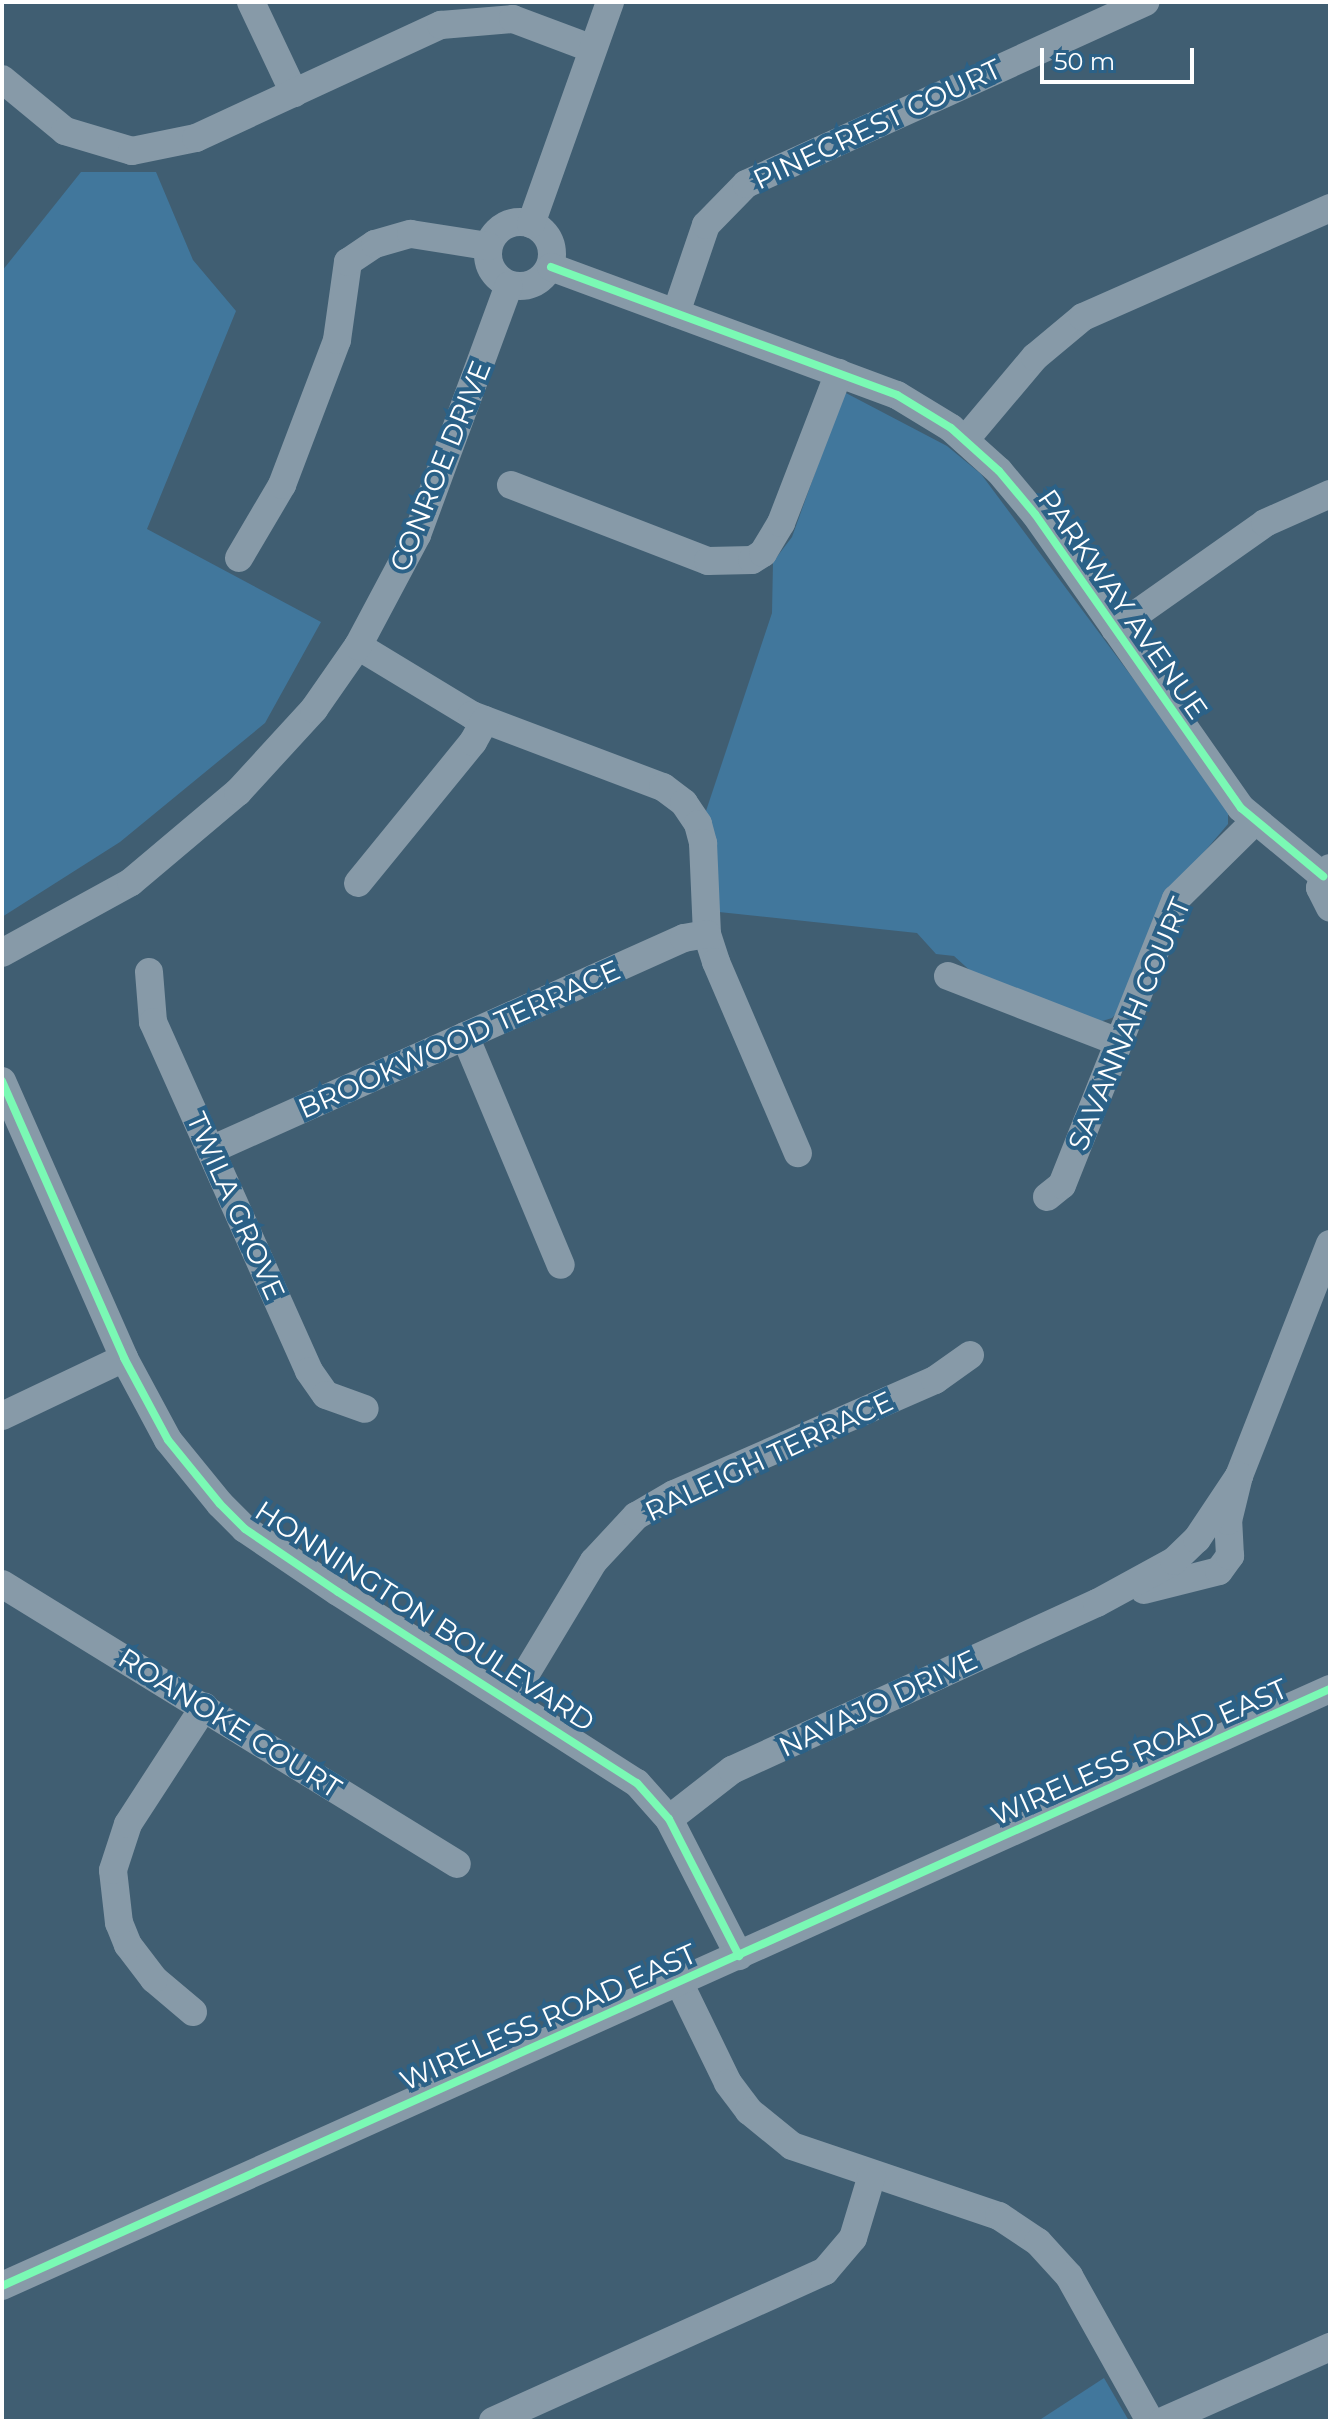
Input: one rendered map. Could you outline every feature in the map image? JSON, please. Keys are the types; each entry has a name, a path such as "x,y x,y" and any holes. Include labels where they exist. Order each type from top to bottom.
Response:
{"street":[{"path":"251,2 294,93"},
{"path":"531,224 610,2"},
{"name":"PINECREST COURT","path":"676,313 706,225 746,184 1145,2"},
{"path":"2,79 65,131 132,151 196,138 441,25 475,19 531,23 593,49"},
{"path":"965,440 1035,357 1072,324 1330,208"},
{"path":"508,224 531,224 551,242 551,267 532,285 509,285 491,268 488,246 508,224"},
{"path":"239,558 282,485 337,340 348,262 375,244 411,234 488,246"},
{"name":"PARKWAY AVENUE","path":"551,267 897,395 965,440 1018,492 1254,822 1327,872"},
{"name":"CONROE DRIVE","path":"2,953 131,882 238,792 314,709 358,646 417,535 509,285"},
{"path":"511,485 708,561 752,560 763,553 781,523 839,373"},
{"path":"1115,629 1265,523 1330,494"},
{"path":"358,646 485,720 663,787 684,803 698,824 703,843 707,934 728,995 798,1153"},
{"path":"358,883 473,742 485,720"},
{"name":"SAVANNAH COURT","path":"1047,1197 1062,1185 1176,899 1254,822"},
{"path":"1327,872 1320,888 1330,908"},
{"name":"BROOKWOOD TERRACE","path":"213,1149 684,938 707,934"},
{"name":"TWILA GROVE","path":"149,972 153,1022 213,1149 309,1371 326,1395 365,1409"},
{"path":"948,976 1118,1042"},
{"path":"465,1036 561,1265"},
{"name":"HONNINGTON BOULEVARD","path":"2,1081 124,1358 168,1440 245,1529 602,1756 637,1783 669,1819 739,1956"},
{"name":"NAVAJO DRIVE","path":"1097,1603 1219,1571 1230,1556 1228,1521 1239,1476 1330,1244"},
{"name":"RALEIGH TERRACE","path":"510,1700 594,1561 636,1516 674,1494 935,1380 970,1355"},
{"path":"2,1416 124,1358"},
{"name":"NAVAJO DRIVE","path":"669,1819 732,1770 1097,1603 1174,1561 1197,1539 1239,1476"},
{"name":"ROANOKE COURT","path":"2,1584 457,1864"},
{"name":"WIRELESS ROAD EAST","path":"2,2286 1330,1689"},
{"path":"193,2012 154,1979 128,1945 119,1923 113,1870 128,1824 204,1707"},
{"path":"679,1982 728,2083 749,2111 792,2146 999,2216 1038,2242 1069,2276 1150,2421"},
{"path":"493,2421 825,2271 853,2238 872,2175"},
{"path":"1163,2421 1330,2347"}],"shaded area":[{"path":"81,172 156,172 193,260 236,311 147,529 321,622 265,723 120,842 2,917 2,271"},
{"path":"844,392 947,446 981,474 1228,806 1228,824 1166,897 1126,1003 1112,1018 1099,1022 975,975 954,956 936,954 917,933 719,912 706,811 772,613 773,562 792,537"},
{"path":"1104,2378 1129,2421 1038,2421"}],"cycle path":[{"path":"551,267 897,395 951,428 999,471 1035,514 1241,808 1323,876"},
{"path":"2,1081 124,1358 168,1440 220,1504 245,1529 338,1592 637,1783 669,1819 739,1956"},
{"path":"2,2286 1330,1689"}]}
